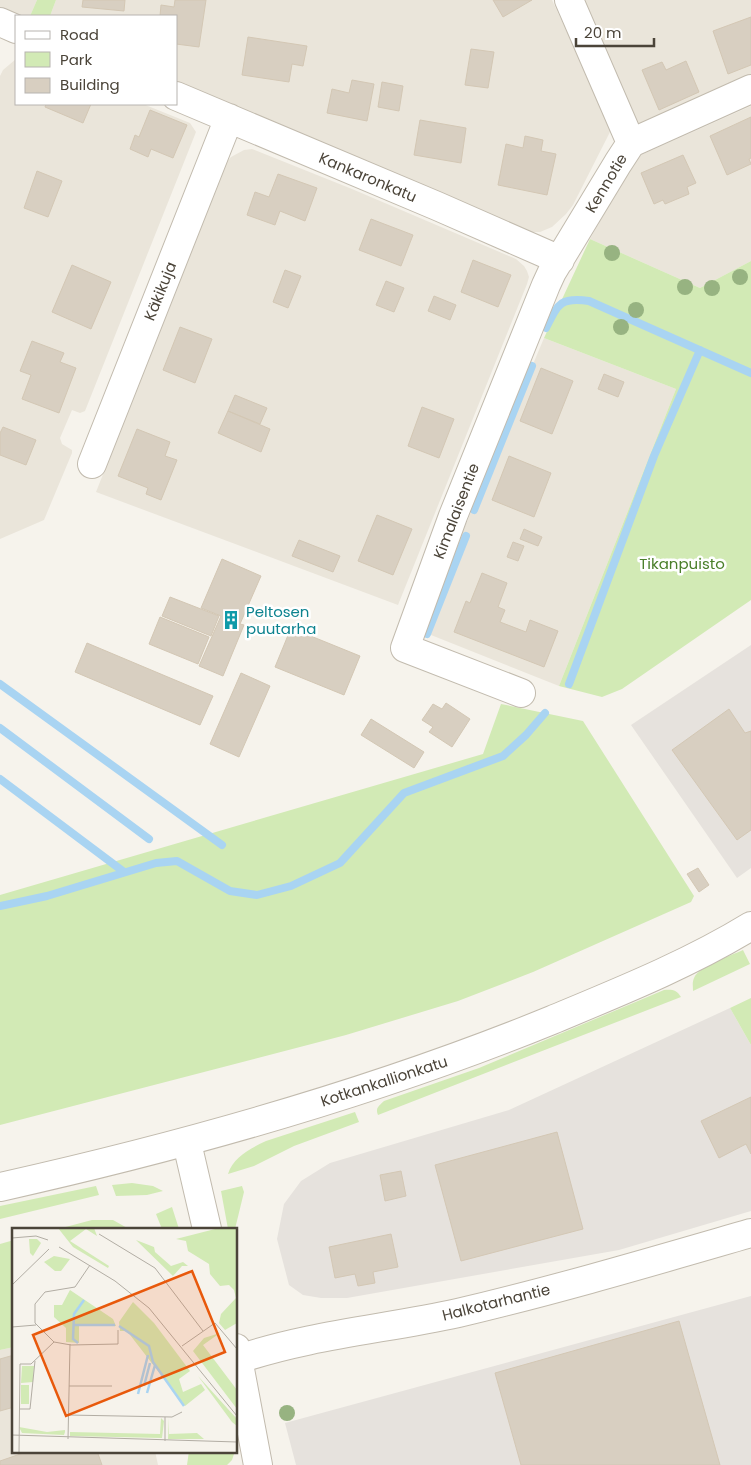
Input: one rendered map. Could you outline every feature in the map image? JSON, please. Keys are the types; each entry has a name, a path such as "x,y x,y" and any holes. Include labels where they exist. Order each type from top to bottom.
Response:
{"street":[{"path":"569,0 631,143"},
{"name":"Kennotie","path":"560,260 631,143 751,89"},
{"name":"Kankaronkatu","path":"178,97 560,260"},
{"name":"Käkikuja","path":"92,464 229,118"},
{"name":"Kimalaisentie","path":"521,693 405,648 453,516 546,285 560,260"},
{"name":"Kotkankallionkatu","path":"0,1187 98,1166 187,1143 375,1085 496,1042 612,994 716,945 751,926"},
{"path":"187,1143 206,1228"},
{"name":"Halkotarhantie","path":"238,1354 458,1313 622,1270 751,1233"},
{"path":"238,1354 258,1465"}],"shaded area":[{"path":"0,0 37,0 30,15 20,15 0,7"},
{"path":"56,0 552,0 611,126 611,130 573,205 566,214 552,227 540,232 531,232 178,83 178,15 50,15"},
{"path":"580,0 751,0 751,75 648,123 638,123 633,118"},
{"path":"15,60 15,105 145,105 190,123 196,132 85,411 80,413 72,410 60,438 62,444 72,450 72,453 44,520 0,539 0,76 3,70"},
{"path":"751,106 751,261 700,288 590,239 633,162 641,155"},
{"path":"252,149 352,189 516,259 524,266 529,277 398,605 96,492 226,163 231,157 244,150"},
{"path":"544,338 676,389 559,686 421,631"},
{"path":"751,645 751,868 737,878 631,725"},
{"path":"730,1008 751,1045 751,1211 619,1250 347,1298 321,1298 303,1295 289,1285 277,1239 284,1204 301,1181 330,1163 509,1110"},
{"path":"751,1296 751,1465 296,1465 285,1423"},
{"path":"12,1347 12,1452 155,1452 158,1465 0,1465 0,1350"}],"green space":[{"path":"37,0 56,0 50,15 30,15"},
{"name":"Tikanpuisto","path":"590,239 700,288 751,261 751,600 622,689 602,697 559,686 676,389 544,338"},
{"path":"501,704 583,721 694,896 691,902 533,972 458,1001 346,1035 0,1125 0,895 483,754"},
{"path":"743,950 750,964 693,991 694,978 702,969"},
{"path":"664,990 674,991 681,997 378,1115 377,1113 377,1109 384,1101 479,1068"},
{"path":"751,998 751,1045 730,1008"},
{"path":"355,1112 359,1122 294,1146 254,1166 228,1174 238,1158 266,1141"},
{"path":"132,1183 153,1186 163,1191 147,1195 116,1196 112,1185"},
{"path":"96,1186 99,1195 0,1219 0,1206"},
{"path":"242,1186 244,1192 235,1228 228,1228 221,1191"},
{"path":"172,1207 179,1228 162,1228 156,1214"},
{"path":"92,1220 113,1220 127,1228 62,1228"},
{"path":"12,1241 12,1347 0,1350 0,1244"},
{"path":"189,1452 235,1452 232,1460 227,1465 187,1465"}],"building":[{"path":"83,0 125,0 124,11 82,7"},
{"path":"175,0 206,0 199,47 178,44 178,15 160,15 161,5 174,7"},
{"path":"493,0 532,0 503,17"},
{"path":"751,17 751,65 728,74 713,31"},
{"path":"248,37 307,46 303,66 292,64 289,82 242,75"},
{"path":"471,49 494,52 488,88 465,85"},
{"path":"686,61 699,92 659,110 642,70 662,62 666,70"},
{"path":"352,80 374,84 367,121 327,113 332,89 349,93"},
{"path":"382,82 403,86 399,111 378,107"},
{"path":"46,105 91,105 83,123 45,107"},
{"path":"150,110 187,125 173,158 151,149 148,157 130,149 135,135 139,137"},
{"path":"751,117 751,158 749,159 751,164 727,175 710,136"},
{"path":"420,120 466,128 461,163 414,155"},
{"path":"525,136 543,140 541,151 556,154 547,195 498,185 506,144 523,148"},
{"path":"683,155 696,183 687,187 689,194 665,204 663,200 654,204 641,173"},
{"path":"37,171 62,181 48,217 24,208"},
{"path":"278,174 317,188 305,221 280,211 275,225 247,215 255,192 269,197"},
{"path":"371,219 413,235 401,266 359,250"},
{"path":"473,260 511,275 498,307 461,292"},
{"path":"72,265 111,282 91,329 52,312"},
{"path":"285,270 301,276 288,308 273,302"},
{"path":"386,281 404,288 394,312 376,305"},
{"path":"434,296 456,305 450,320 428,311"},
{"path":"180,327 212,339 195,383 163,370"},
{"path":"32,341 64,353 60,362 76,368 59,413 22,399 31,375 20,371"},
{"path":"541,368 573,381 552,434 520,421"},
{"path":"604,374 624,382 618,397 598,389"},
{"path":"235,395 267,408 260,424 228,411"},
{"path":"422,407 454,419 439,458 408,446"},
{"path":"228,411 270,429 261,452 218,433"},
{"path":"3,427 36,440 26,465 0,455 0,433"},
{"path":"137,429 170,442 165,456 177,460 161,500 146,494 148,488 118,476"},
{"path":"509,456 551,473 534,517 492,500"},
{"path":"377,515 412,529 393,575 358,561"},
{"path":"524,529 542,537 538,546 520,539"},
{"path":"299,540 340,556 333,572 292,556"},
{"path":"513,542 524,546 518,561 507,557"},
{"name":"Peltosen puutarha","path":"222,559 261,576 240,624 244,625 223,676 199,666 221,616 201,608"},
{"path":"482,573 507,583 498,607 505,610 500,622 526,632 530,620 558,631 544,667 454,632 466,601 470,603"},
{"path":"170,597 219,616 211,636 162,616"},
{"path":"160,617 209,637 198,664 149,644"},
{"path":"291,628 360,656 344,695 275,667"},
{"path":"87,643 213,696 200,725 75,672"},
{"path":"241,673 270,686 239,757 210,744"},
{"path":"446,703 470,719 452,747 429,732 433,727 422,720 433,704 442,709"},
{"path":"729,709 745,733 751,731 751,830 737,840 672,750"},
{"path":"371,719 424,752 414,768 361,735"},
{"path":"698,868 709,885 699,892 687,874"},
{"path":"751,1097 751,1154 746,1144 719,1158 701,1121"},
{"path":"557,1132 583,1229 461,1261 435,1165"},
{"path":"401,1171 406,1196 385,1201 380,1175"},
{"path":"391,1234 398,1267 373,1272 375,1283 358,1286 355,1274 335,1278 329,1247"},
{"path":"679,1321 720,1465 521,1465 495,1373"},
{"path":"12,1356 12,1408 0,1411 0,1359"},
{"path":"26,1452 97,1452 102,1465 0,1465 0,1461"}],"waterway":[{"path":"546,328 561,304 572,300 589,301 751,373"},
{"path":"569,684 654,456 700,350"},
{"path":"474,510 532,366"},
{"path":"427,634 466,536"},
{"path":"0,684 222,845"},
{"path":"0,906 47,896 156,863 177,861 230,891 257,895 291,886 340,863 404,793 503,756 526,735 545,713"},
{"path":"0,728 149,839"},
{"path":"0,779 124,872"}],"place":[{"name":"Peltosen puutarha","path":"231,620"}]}
